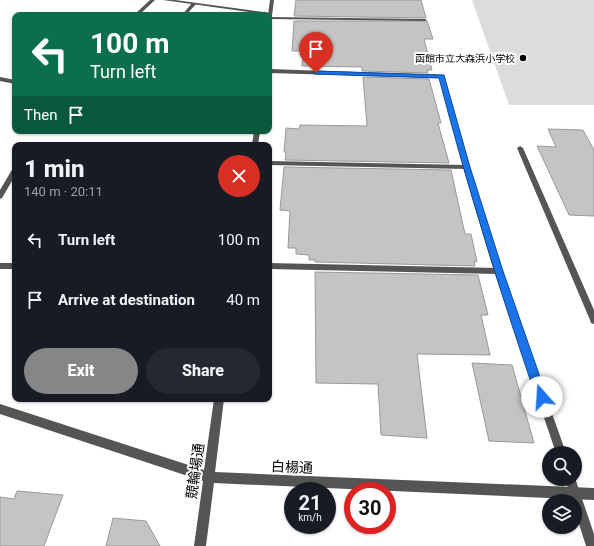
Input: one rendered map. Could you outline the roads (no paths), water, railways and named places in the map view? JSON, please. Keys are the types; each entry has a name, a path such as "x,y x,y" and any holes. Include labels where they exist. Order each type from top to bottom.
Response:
{"street":[{"path":"139,12 153,0"},
{"path":"165,0 245,12"},
{"path":"270,12 272,0"},
{"path":"187,12 194,4"},
{"path":"272,16 425,20"},
{"path":"272,71 442,76 466,167 498,271 559,446"},
{"path":"0,79 12,81"},
{"path":"520,148 594,320"},
{"path":"272,163 466,167"},
{"path":"0,196 12,175"},
{"path":"0,266 12,266"},
{"path":"272,266 498,271"},
{"name":"競輪場通","path":"200,546 219,402"},
{"name":"白楊通","path":"0,409 208,477 594,494"},
{"path":"572,486 592,546"}],"place":[{"name":"函館市立大森浜小学校","path":"523,58"}]}
